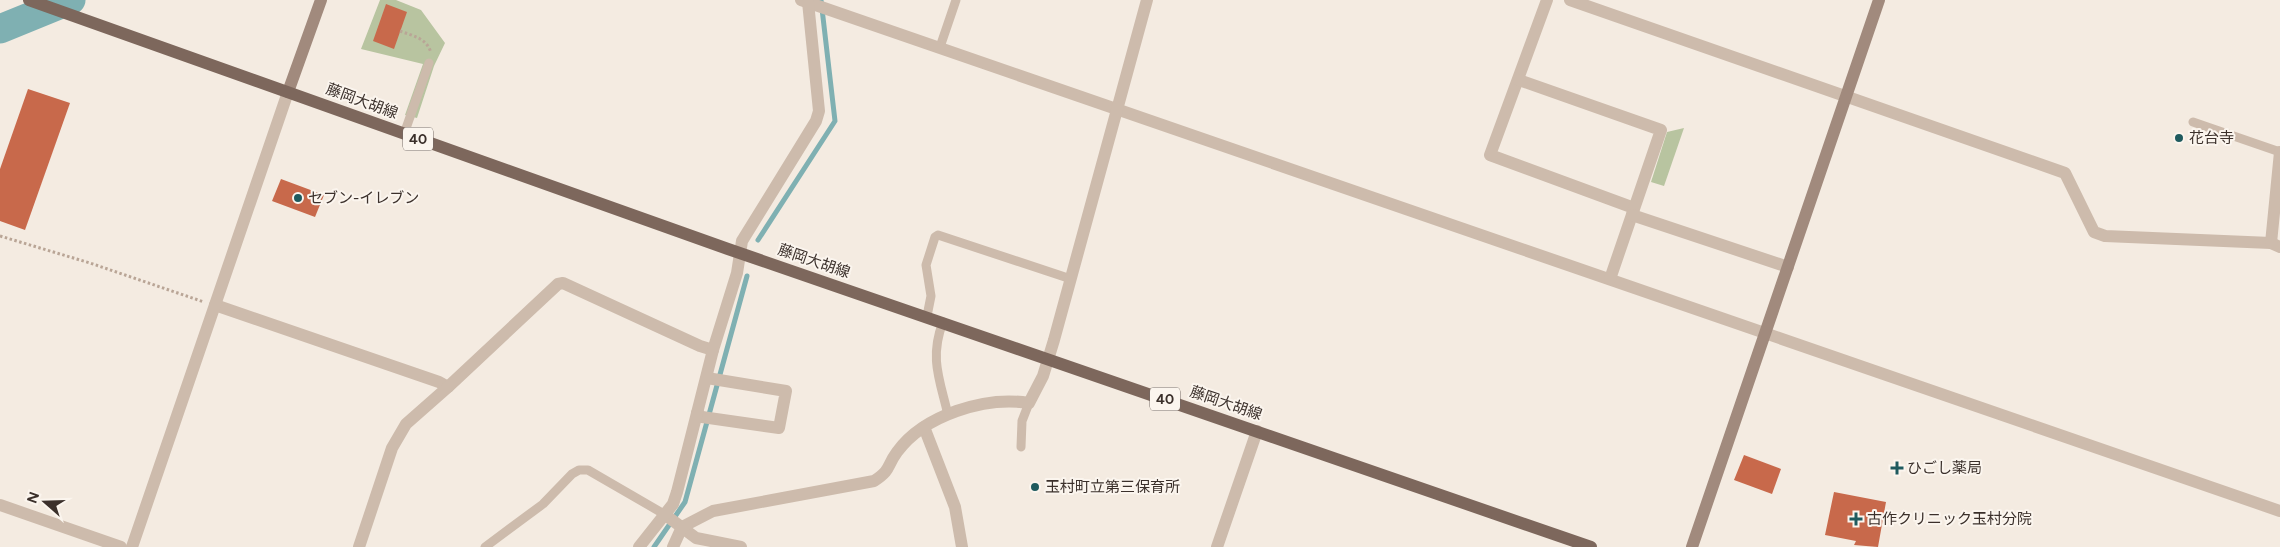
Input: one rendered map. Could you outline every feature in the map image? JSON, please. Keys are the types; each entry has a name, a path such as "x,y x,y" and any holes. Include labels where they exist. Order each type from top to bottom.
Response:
{"main road":[{"name":"藤岡大胡線","path":"30,0 740,252 1591,547"}],"street":[{"path":"132,547 321,0"},
{"path":"639,547 673,521 712,511 874,481 887,472 897,452 924,427 976,404 1007,401 1029,403 1043,376 1048,359 1147,0"},
{"path":"1547,0 1490,155 1633,211 1788,267"},
{"path":"1570,0 2065,173 2094,232 2105,236 2275,245 2280,152"},
{"path":"1692,547 1880,0"},
{"path":"673,547 673,504 715,380 713,350 737,273 745,234 816,121 819,111 808,3 1610,278 2280,511"},
{"path":"1519,80 1662,130 1610,278"},
{"path":"359,547 392,448 406,424 558,284 563,283 700,346 713,350"},
{"path":"215,305 440,382 448,387"},
{"path":"704,416 780,428 786,391 715,380"},
{"path":"924,427 955,507 962,547"},
{"path":"1217,547 1257,431"},
{"path":"0,505 121,547"},
{"path":"673,521 696,538 741,547"}],"lane":[{"path":"940,47 956,0"},
{"path":"404,134 429,63"},
{"path":"2193,122 2280,152"},
{"path":"926,316 931,296 926,265 935,237 938,235 1071,279"},
{"path":"943,322 936,343 935,358 948,415"},
{"path":"1021,447 1022,421 1029,403"},
{"path":"485,547 543,504 572,474 579,470 588,470 673,521"}],"path":[{"path":"400,32 423,40 428,45 431,53 429,63"},
{"path":"0,236 90,263 192,300 215,305"}],"green space":[{"path":"380,0 396,0 421,10 445,43 434,66 417,118 405,115 423,64 361,49"},
{"path":"1684,128 1664,186 1651,182 1667,132"}],"building":[{"path":"386,4 407,12 394,49 373,41"},
{"path":"28,89 70,103 25,230 0,221 0,169"},
{"name":"セブン-イレブン","path":"281,179 324,195 315,217 272,201"},
{"path":"1744,455 1781,469 1772,494 1734,480"},
{"name":"古作クリニック玉村分院","path":"1834,492 1886,502 1878,547 1854,545 1856,541 1825,535"}],"waterway":[{"path":"0,29 71,0"},
{"path":"758,240 835,121 821,0"},
{"path":"654,547 685,502 747,276"}],"place":[{"name":"花台寺","path":"2179,138"},
{"name":"セブン-イレブン","path":"298,198"},
{"name":"ひごし薬局","path":"1897,468"},
{"name":"玉村町立第三保育所","path":"1035,487"},
{"name":"古作クリニック玉村分院","path":"1856,519"}]}
